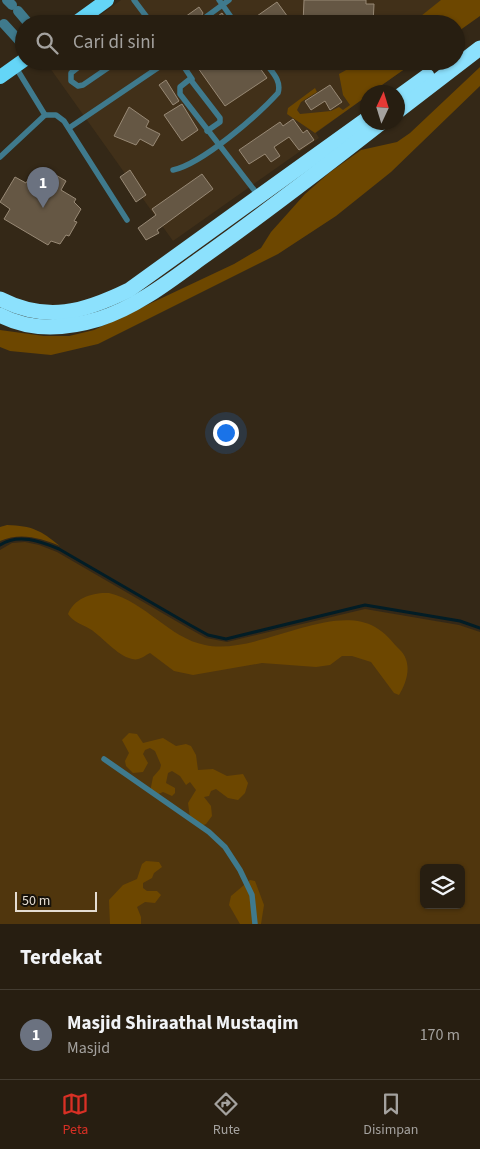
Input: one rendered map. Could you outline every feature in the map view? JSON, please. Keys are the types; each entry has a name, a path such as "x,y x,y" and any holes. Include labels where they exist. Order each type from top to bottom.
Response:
{"highway":[{"path":"86,15 107,0"},
{"path":"465,49 480,38"},
{"path":"465,60 480,48"},
{"path":"0,77 15,66"},
{"path":"405,92 436,70"},
{"path":"405,106 451,70"},
{"path":"0,299 34,312 52,314 98,305 129,290 360,124"},
{"path":"0,316 18,324 54,328 101,319 118,311 212,251 371,130"}],"street":[{"path":"4,24 15,36"}],"lane":[{"path":"134,0 145,15"},
{"path":"208,15 221,2 229,0"},
{"path":"221,2 230,15"},
{"path":"22,70 45,115"},
{"path":"75,70 71,73 71,81 78,86 83,85 105,70"},
{"path":"69,128 155,70"},
{"path":"186,70 220,118 218,124 207,131"},
{"path":"173,170 188,164 218,145 278,93 280,86 271,70"},
{"path":"192,79 180,87 179,92 259,197"},
{"path":"0,157 45,115 56,115 69,128 127,220"},
{"path":"104,759 208,832 225,847 240,870 252,895 255,924"}],"shaded area":[{"path":"121,0 441,0 451,15 100,15"},
{"path":"441,0 480,0 480,16 465,27 465,15 422,15"},
{"path":"480,67 480,86 391,172 336,216 278,254 98,344 51,355 10,351 0,347 0,330 44,336 69,336 94,330 234,264 261,248 271,232 305,194 329,173 361,150 397,142 410,133"},
{"path":"51,70 403,70 382,85 360,85 360,101 316,133 319,138 173,241"},
{"path":"346,70 403,70 382,85 360,85 360,101 315,133 287,114 288,108 315,88 317,92 301,102 297,110 300,114 331,111 339,107 343,110 350,105 343,95 339,74"},
{"path":"7,525 23,526 36,530 60,546 30,537 15,537 0,541 0,527"},
{"path":"25,542 57,552 206,638 227,642 365,609 459,625 480,632 480,924 0,924 0,550 12,543"},
{"path":"109,593 135,604 180,635 205,645 225,646 247,643 315,625 337,621 357,621 379,629 400,650 408,667 406,678 399,695 394,693 371,662 352,656 342,656 330,665 316,667 262,663 193,675 174,671 150,653 139,659 132,659 115,650 95,632 75,621 68,614 79,600 91,595"},
{"path":"129,733 137,734 143,743 163,738 176,746 186,744 191,746 196,755 198,770 213,769 227,776 243,774 248,783 245,793 238,800 228,798 216,789 211,791 209,796 204,797 211,806 212,816 206,824 201,826 190,818 188,803 196,790 190,782 186,785 180,776 172,771 168,773 166,783 175,788 175,793 172,796 163,792 154,796 150,792 153,777 161,765 155,751 150,748 145,750 143,754 148,763 143,772 133,773 126,766 125,761 129,753 122,740"},
{"path":"146,861 159,862 162,867 154,873 152,878 143,883 143,888 147,891 157,891 161,895 155,903 145,902 137,907 141,917 141,924 110,924 109,900 123,885 137,879 142,864"},
{"path":"250,880 255,881 264,905 261,924 240,924 229,905 231,896"}],"building":[{"path":"304,0 366,0 366,4 374,4 373,15 303,15"},
{"path":"277,2 286,15 258,15"},
{"path":"199,7 203,13 202,15 188,15"},
{"path":"199,70 261,70 267,78 225,106"},
{"path":"166,80 179,101 173,105 159,85"},
{"path":"330,85 342,102 330,110 325,101 311,110 305,101"},
{"path":"182,104 198,130 182,141 164,115"},
{"path":"129,107 149,121 146,127 160,134 153,146 140,139 136,145 114,136"},
{"path":"293,119 303,133 307,130 314,140 299,150 289,137 274,147 280,156 271,162 265,154 249,164 239,150 280,122 283,126"},
{"path":"130,170 146,195 136,202 120,177"},
{"path":"49,171 66,181 61,190 76,199 74,202 81,209 74,221 77,222 69,236 66,235 60,244 51,241 48,245 4,219 10,209 0,202 15,177 26,183 32,173 43,180"},
{"path":"202,174 213,189 157,230 159,233 146,240 138,228 156,215 152,209"}],"waterway":[{"path":"0,545 14,539 22,539 37,541 59,549 208,635 226,639 365,605 460,621 480,628"}],"place":[{"name":"Masjid Shiraathal Mustaqim","path":"43,208"}]}
